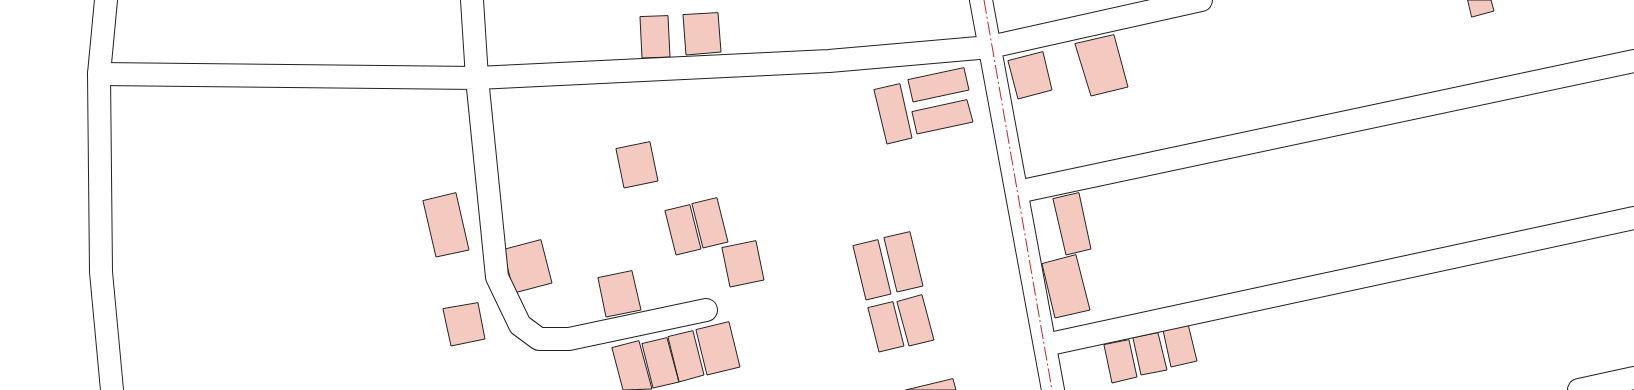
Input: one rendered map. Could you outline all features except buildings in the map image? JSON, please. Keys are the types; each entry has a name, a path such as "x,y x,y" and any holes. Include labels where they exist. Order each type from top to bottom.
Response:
{"street":[{"path":"106,0 99,74 101,272 112,390"},
{"path":"472,0 477,78 496,277 520,325 539,339 569,339 706,310"},
{"path":"982,0 1053,390"},
{"path":"99,74 477,78 828,61 990,47 1201,0"},
{"path":"1017,192 1634,61"},
{"path":"1045,345 1634,218"},
{"path":"1579,390 1634,378"}],"power":[{"path":"984,0 1052,390"}]}
